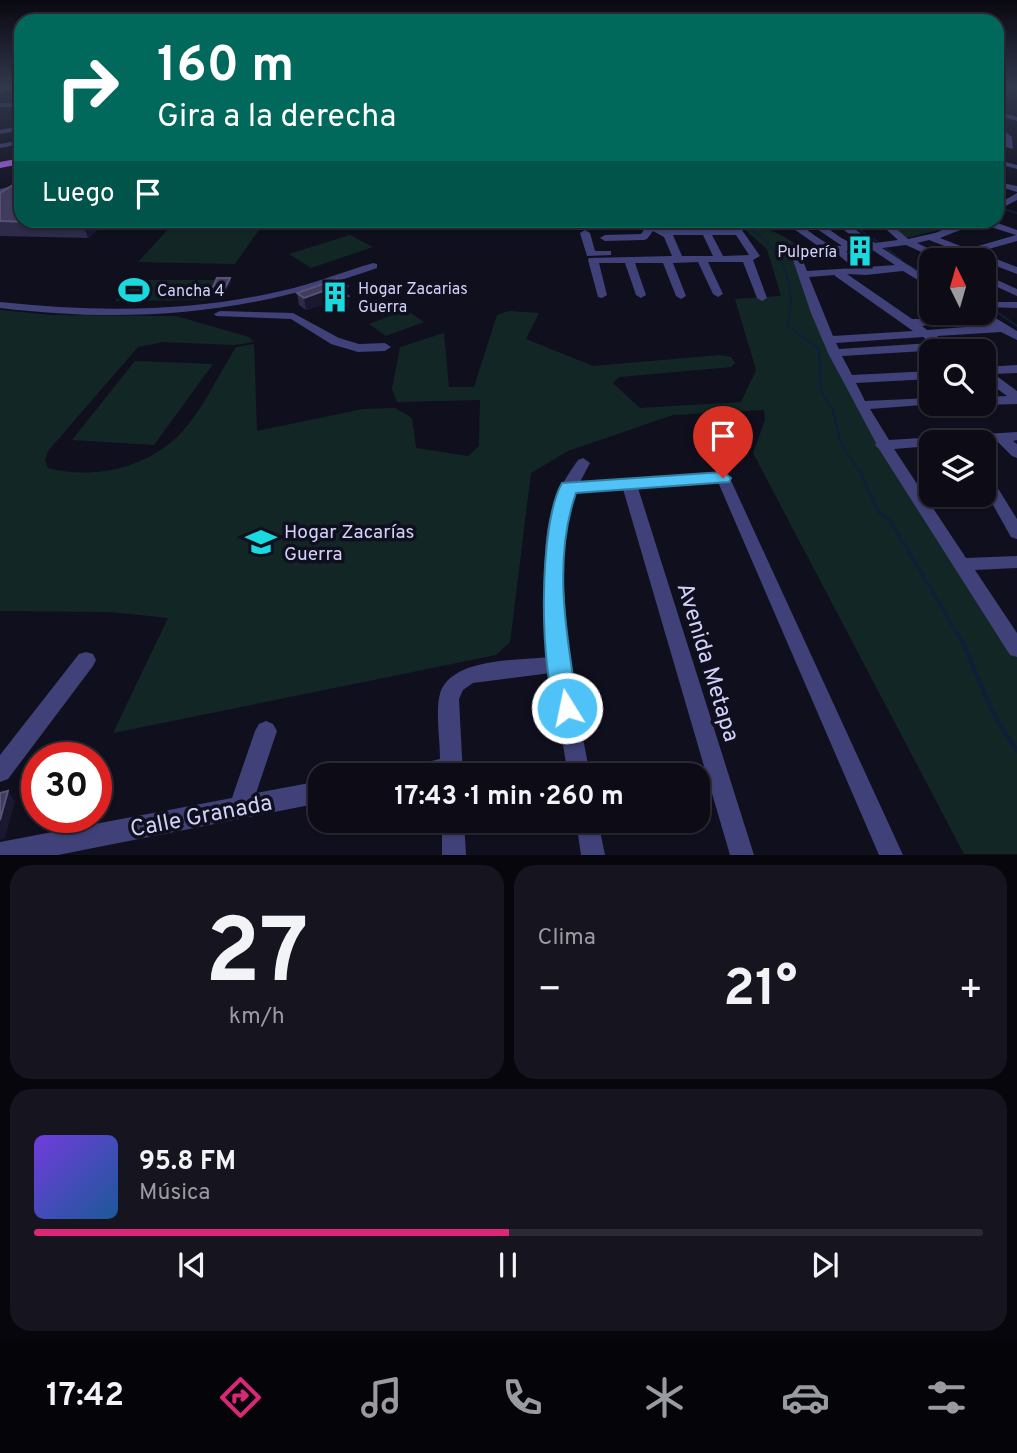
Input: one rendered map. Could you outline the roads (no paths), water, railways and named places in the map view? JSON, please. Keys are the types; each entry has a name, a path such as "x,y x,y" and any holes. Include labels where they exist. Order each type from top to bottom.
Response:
{"street":[{"path":"1004,133 1014,148"},
{"path":"585,233 591,254 701,259 747,259 755,256 739,232 664,232 650,228 644,237 605,238"},
{"path":"798,228 866,272"},
{"path":"820,228 850,247"},
{"path":"848,228 876,244 902,268 919,278"},
{"path":"890,228 905,241 920,248"},
{"path":"962,228 929,237 802,255 798,260 821,330 882,445 964,564 1017,649"},
{"path":"997,228 1017,236"},
{"path":"705,230 719,259"},
{"path":"664,232 671,239 681,296"},
{"path":"980,248 1017,236"},
{"path":"929,237 958,248"},
{"path":"602,295 593,260 674,257"},
{"path":"629,259 641,295"},
{"path":"701,259 718,294"},
{"path":"747,259 762,298"},
{"path":"996,262 1016,270"},
{"path":"187,313 280,297 373,266"},
{"path":"804,274 839,274 902,268"},
{"path":"996,272 1016,270"},
{"path":"839,274 933,339"},
{"path":"996,281 1017,293"},
{"path":"996,286 1017,286"},
{"path":"277,315 280,297"},
{"path":"996,306 1017,305"},
{"path":"0,306 41,311 277,315 305,321 321,335 358,348 385,346"},
{"path":"911,323 919,322"},
{"path":"996,324 1017,336"},
{"path":"828,340 1003,328"},
{"path":"834,353 919,350"},
{"path":"996,371 1017,369"},
{"path":"849,379 919,376"},
{"path":"996,381 1017,398"},
{"path":"996,400 1017,398"},
{"path":"861,405 919,403"},
{"path":"1009,437 1017,453"},
{"path":"882,445 919,444"},
{"path":"577,763 559,664 554,619 555,560 557,520 569,488 583,463"},
{"path":"569,488 723,478 891,855"},
{"name":"Avenida Metapa","path":"629,485 743,855"},
{"path":"996,497 1017,533"},
{"path":"964,564 1017,562"},
{"path":"0,772 86,660"},
{"path":"452,763 449,699 451,688 459,680 470,675 559,664"},
{"path":"240,807 266,731"},
{"name":"Calle Granada","path":"0,854 308,794"},
{"path":"453,833 454,855"},
{"path":"589,833 593,855"}],"waterway":[{"path":"1007,210 1017,213"},
{"path":"748,228 766,241 781,260 786,271 791,299 788,326 812,344"},
{"path":"857,228 878,242"},
{"path":"884,247 901,260"},
{"path":"909,266 919,271"},
{"path":"996,311 1017,326"},
{"path":"810,342 819,349 821,391 833,410 841,444 863,477"},
{"path":"862,476 879,513 890,520 963,644"},
{"path":"963,644 994,715 1017,751"}],"place":[{"name":"Pulpería","path":"860,251"},
{"name":"Cancha 4","path":"134,290"},
{"name":"Hogar Zacarias Guerra","path":"335,297"},
{"name":"Hogar Zacarías Guerra","path":"261,542"}]}
